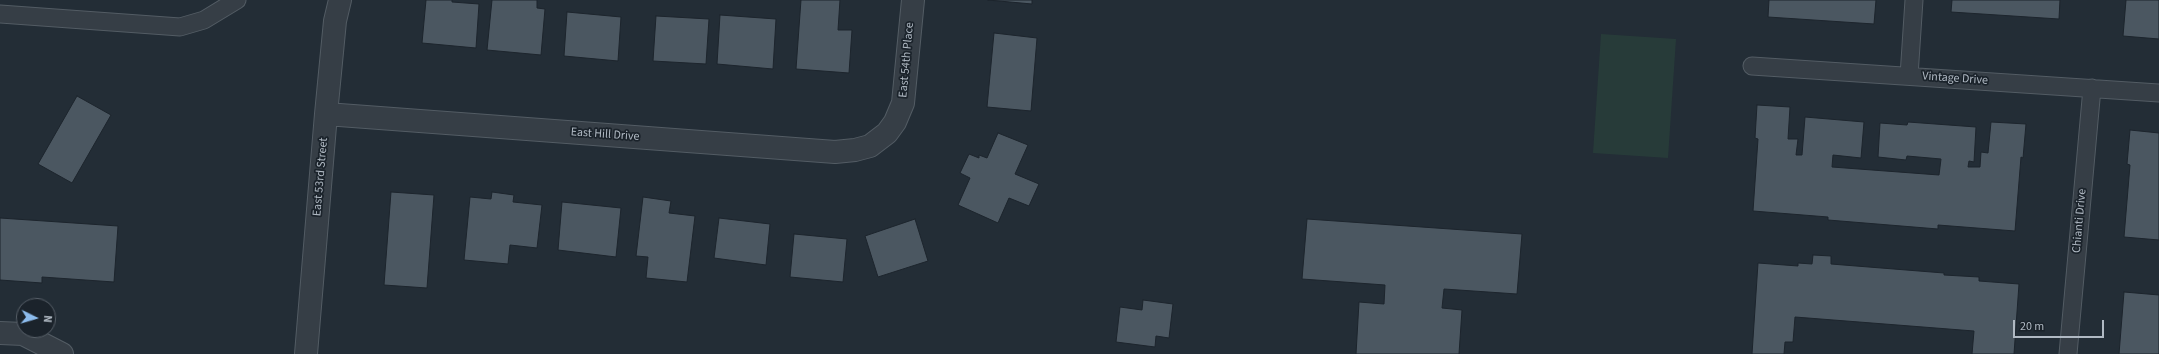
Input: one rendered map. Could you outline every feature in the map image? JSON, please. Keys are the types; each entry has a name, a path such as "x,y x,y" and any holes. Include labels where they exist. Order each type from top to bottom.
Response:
{"street":[{"name":"East 53rd Street","path":"306,354 326,114 336,21 340,0"},
{"name":"East 54th Place","path":"882,138 895,122 904,103 913,0"},
{"name":"East Hill Drive","path":"326,114 835,152 855,150 870,146 882,138"},
{"path":"0,333 22,334 62,354"}],"lane":[{"path":"0,14 180,27 204,20 237,0"},
{"path":"1909,76 1914,0"},
{"name":"Vintage Drive","path":"1752,66 2159,93"},
{"name":"Chianti Drive","path":"2068,354 2092,88"}],"green space":[{"path":"1601,34 1676,39 1668,158 1593,153"}],"building":[{"path":"426,0 452,0 452,2 479,4 476,48 422,43"},
{"path":"492,0 537,0 537,8 545,9 541,55 487,50"},
{"path":"801,0 840,0 838,30 852,30 849,73 796,69"},
{"path":"988,0 1032,0 1032,4"},
{"path":"1769,0 1876,0 1874,24 1768,17"},
{"path":"1952,0 2060,0 2059,19 1951,12"},
{"path":"2126,0 2159,0 2159,39 2123,36"},
{"path":"567,12 621,17 618,61 564,56"},
{"path":"720,15 776,19 773,69 717,64"},
{"path":"656,16 709,19 706,64 653,61"},
{"path":"994,33 1037,38 1031,111 987,107"},
{"path":"77,96 111,115 72,183 38,164"},
{"path":"1757,105 1790,107 1788,139 1798,139 1796,155 1802,155 1805,117 1864,122 1861,158 1833,155 1832,167 1939,175 1941,159 1907,156 1906,160 1878,157 1880,123 1907,125 1908,122 1976,127 1974,162 1969,161 1968,167 1980,167 1981,152 1988,153 1991,122 2026,124 2023,158 2021,157 2015,231 1938,225 1938,229 1828,220 1828,217 1753,211 1758,139 1755,138"},
{"path":"2130,130 2159,133 2159,240 2124,237 2130,165 2127,164"},
{"path":"998,133 1028,145 1015,174 1039,184 1029,206 1009,198 998,223 958,205 970,178 960,173 969,154 979,158 979,155 987,158"},
{"path":"391,192 434,195 427,288 384,285"},
{"path":"492,192 514,195 513,202 542,205 537,248 510,245 508,264 464,260 470,197 491,199"},
{"path":"643,197 671,201 669,213 695,216 687,282 646,278 648,257 636,256"},
{"path":"562,202 621,208 616,257 558,250"},
{"path":"0,218 118,226 114,282 42,277 42,283 0,280"},
{"path":"719,218 770,224 766,265 714,258"},
{"path":"915,219 928,261 878,277 865,236"},
{"path":"1307,219 1522,234 1517,294 1444,289 1442,308 1462,310 1459,354 1356,354 1359,302 1384,304 1385,285 1302,279"},
{"path":"794,234 847,239 843,282 790,277"},
{"path":"1813,255 1831,256 1831,264 1944,273 1944,275 1979,277 1979,281 2019,284 2014,354 1972,354 1974,331 1795,317 1793,342 1785,342 1784,354 1752,354 1758,263 1798,266 1798,263 1812,264"},
{"path":"2124,292 2159,295 2159,354 2119,354"},
{"path":"1143,300 1173,304 1169,338 1156,336 1155,347 1116,342 1120,307 1142,310"}]}
